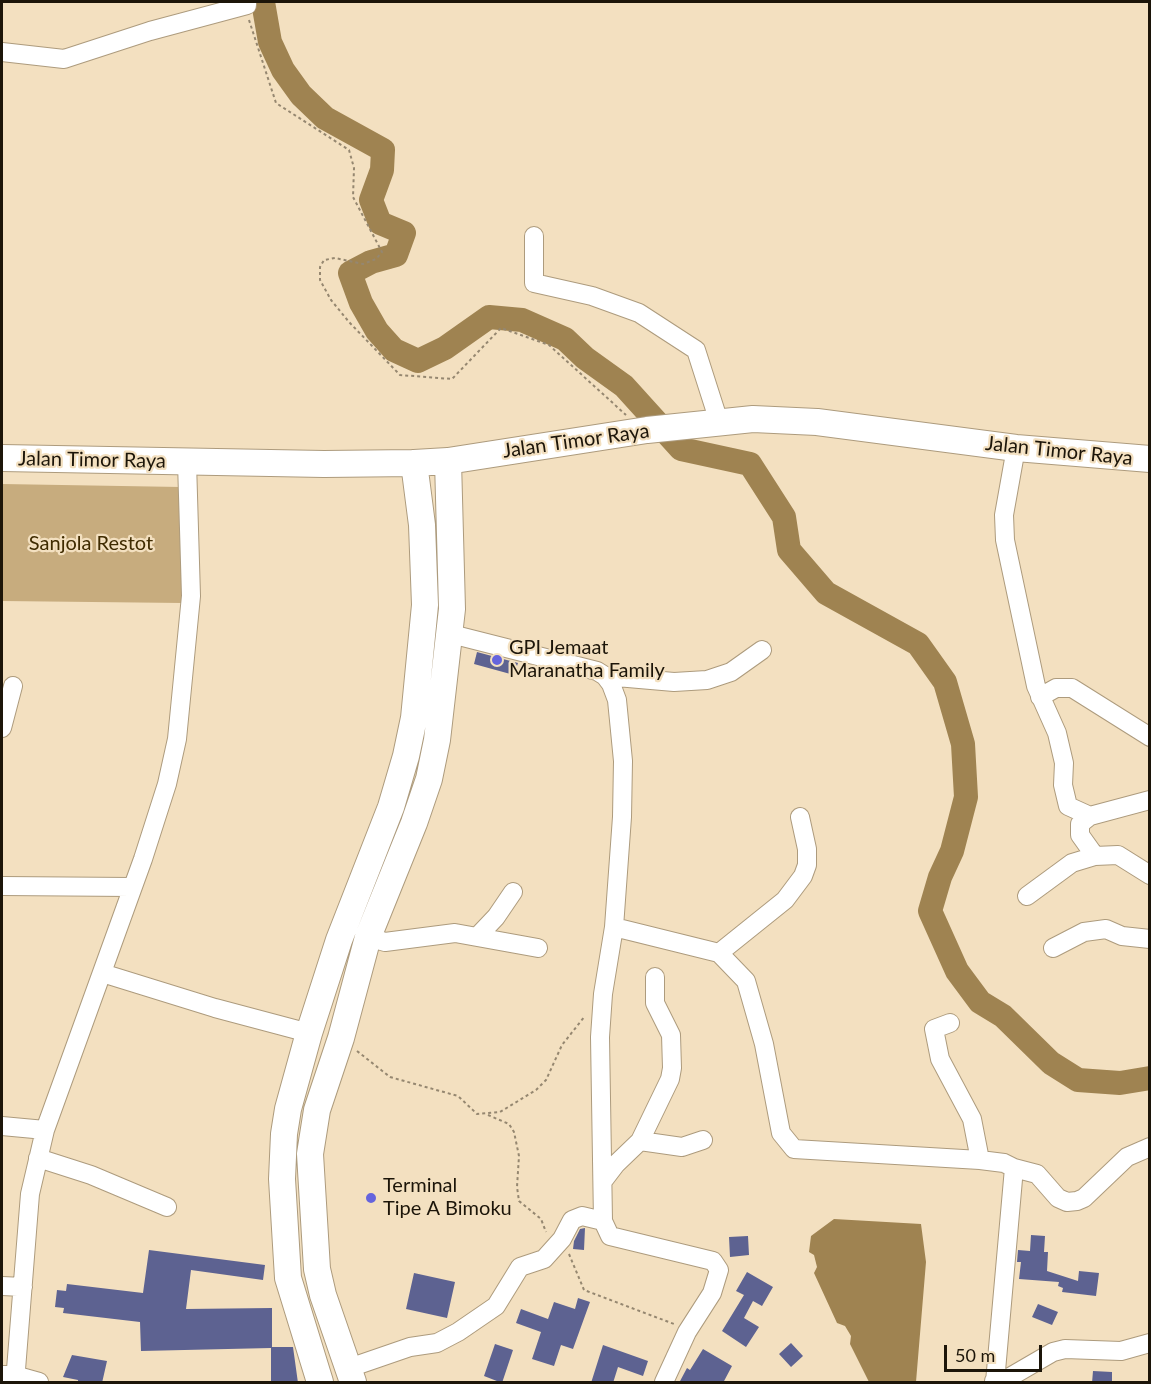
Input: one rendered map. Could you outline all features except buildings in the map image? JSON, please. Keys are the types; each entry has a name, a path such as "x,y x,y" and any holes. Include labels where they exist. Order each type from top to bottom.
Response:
{"highway":[{"name":"Jalan Timor Raya","path":"2,458 414,463 448,461 643,431 753,419 806,421 1016,448 1149,459"},
{"path":"351,1375 323,1295 313,1227 310,1174 313,1133 368,937 417,816 437,740 451,633 448,461"},
{"path":"320,1383 288,1278 282,1179 286,1126 309,1033 339,940 391,807 408,746 422,650 424,552 414,463"},
{"path":"391,807 417,816"},
{"path":"284,1228 313,1227"}],"street":[{"path":"2,52 64,59 150,30 247,3"},
{"path":"534,236 534,283 592,296 639,313 696,350 719,422"},
{"path":"1016,448 1004,514 1005,540 1040,696 1057,733 1064,763 1063,785 1068,806 1090,816"},
{"path":"39,1383 10,1377 22,1287 30,1194 45,1131 155,822 177,739 191,596 187,462"},
{"path":"451,633 525,651 605,675 674,682 707,680 731,672 762,650"},
{"path":"605,675 617,700 623,761 622,827 614,927 603,994 600,1037 603,1221 610,1236 717,1264 719,1270 712,1293 687,1332 664,1383"},
{"path":"2,728 13,686"},
{"path":"1040,696 1056,688 1072,688 1149,737"},
{"path":"1095,856 1080,835 1080,824 1090,816 1149,800"},
{"path":"719,953 785,900 803,876 807,849 800,817"},
{"path":"1027,896 1072,863 1095,856 1118,855 1149,875"},
{"path":"2,886 131,887"},
{"path":"477,937 496,917 513,892"},
{"path":"614,927 719,953 746,981 764,1044 781,1133 794,1149 1004,1163 1037,1174 1058,1198 1067,1202 1084,1198 1127,1157 1149,1148"},
{"path":"1053,948 1084,932 1106,929 1122,936 1149,939"},
{"path":"368,937 385,942 455,933 538,948"},
{"path":"102,973 215,1008 309,1033"},
{"path":"603,1181 628,1150 640,1141 670,1079 671,1035 655,1003 654,977"},
{"path":"950,1023 934,1029 940,1059 972,1119 980,1160"},
{"path":"2,1126 45,1131"},
{"path":"640,1141 660,1142 681,1147 703,1140"},
{"path":"38,1158 92,1175 166,1207"},
{"path":"1014,1168 994,1382 1010,1377 1053,1352 1065,1349 1121,1352 1149,1342"},
{"path":"351,1375 410,1347 437,1343 458,1332 496,1306 520,1267 544,1259 562,1239 572,1220 582,1216 603,1221"},
{"path":"2,1286 22,1287"}],"path":[{"path":"247,3 249,23 276,103 349,150 354,168 353,197 382,252 376,259 363,264 335,258 324,260 320,267 320,280 331,300 349,322 400,375 452,379 501,328 549,345 622,409 643,431"},
{"path":"341,1038 390,1077 458,1096 477,1114 500,1112 536,1090 546,1080 562,1045 603,994"}],"green space":[{"name":"Sanjola Restot","path":"2,484 181,487 182,603 2,601"}],"shaded area":[{"path":"834,1219 921,1224 926,1262 916,1382 869,1382 850,1344 851,1336 845,1326 837,1323 814,1273 817,1267 814,1255 809,1252 811,1236"}],"waterway":[{"path":"263,2 270,42 283,70 301,95 325,118 383,150 382,170 371,200 380,223 404,233 396,255 371,262 350,273 361,303 377,331 394,350 418,361 445,348 489,317 522,320 565,339 585,358 624,386 681,449 750,464 784,517 789,550 826,593 918,644 945,682 963,744 966,797 952,851 940,877 930,911 957,971 980,1002 1003,1016 1051,1063 1078,1080 1120,1083 1150,1078"}],"place":[{"name":"GPI Jemaat Maranatha Family","path":"497,660"},
{"name":"Terminal Tipe A Bimoku","path":"371,1198"}]}
